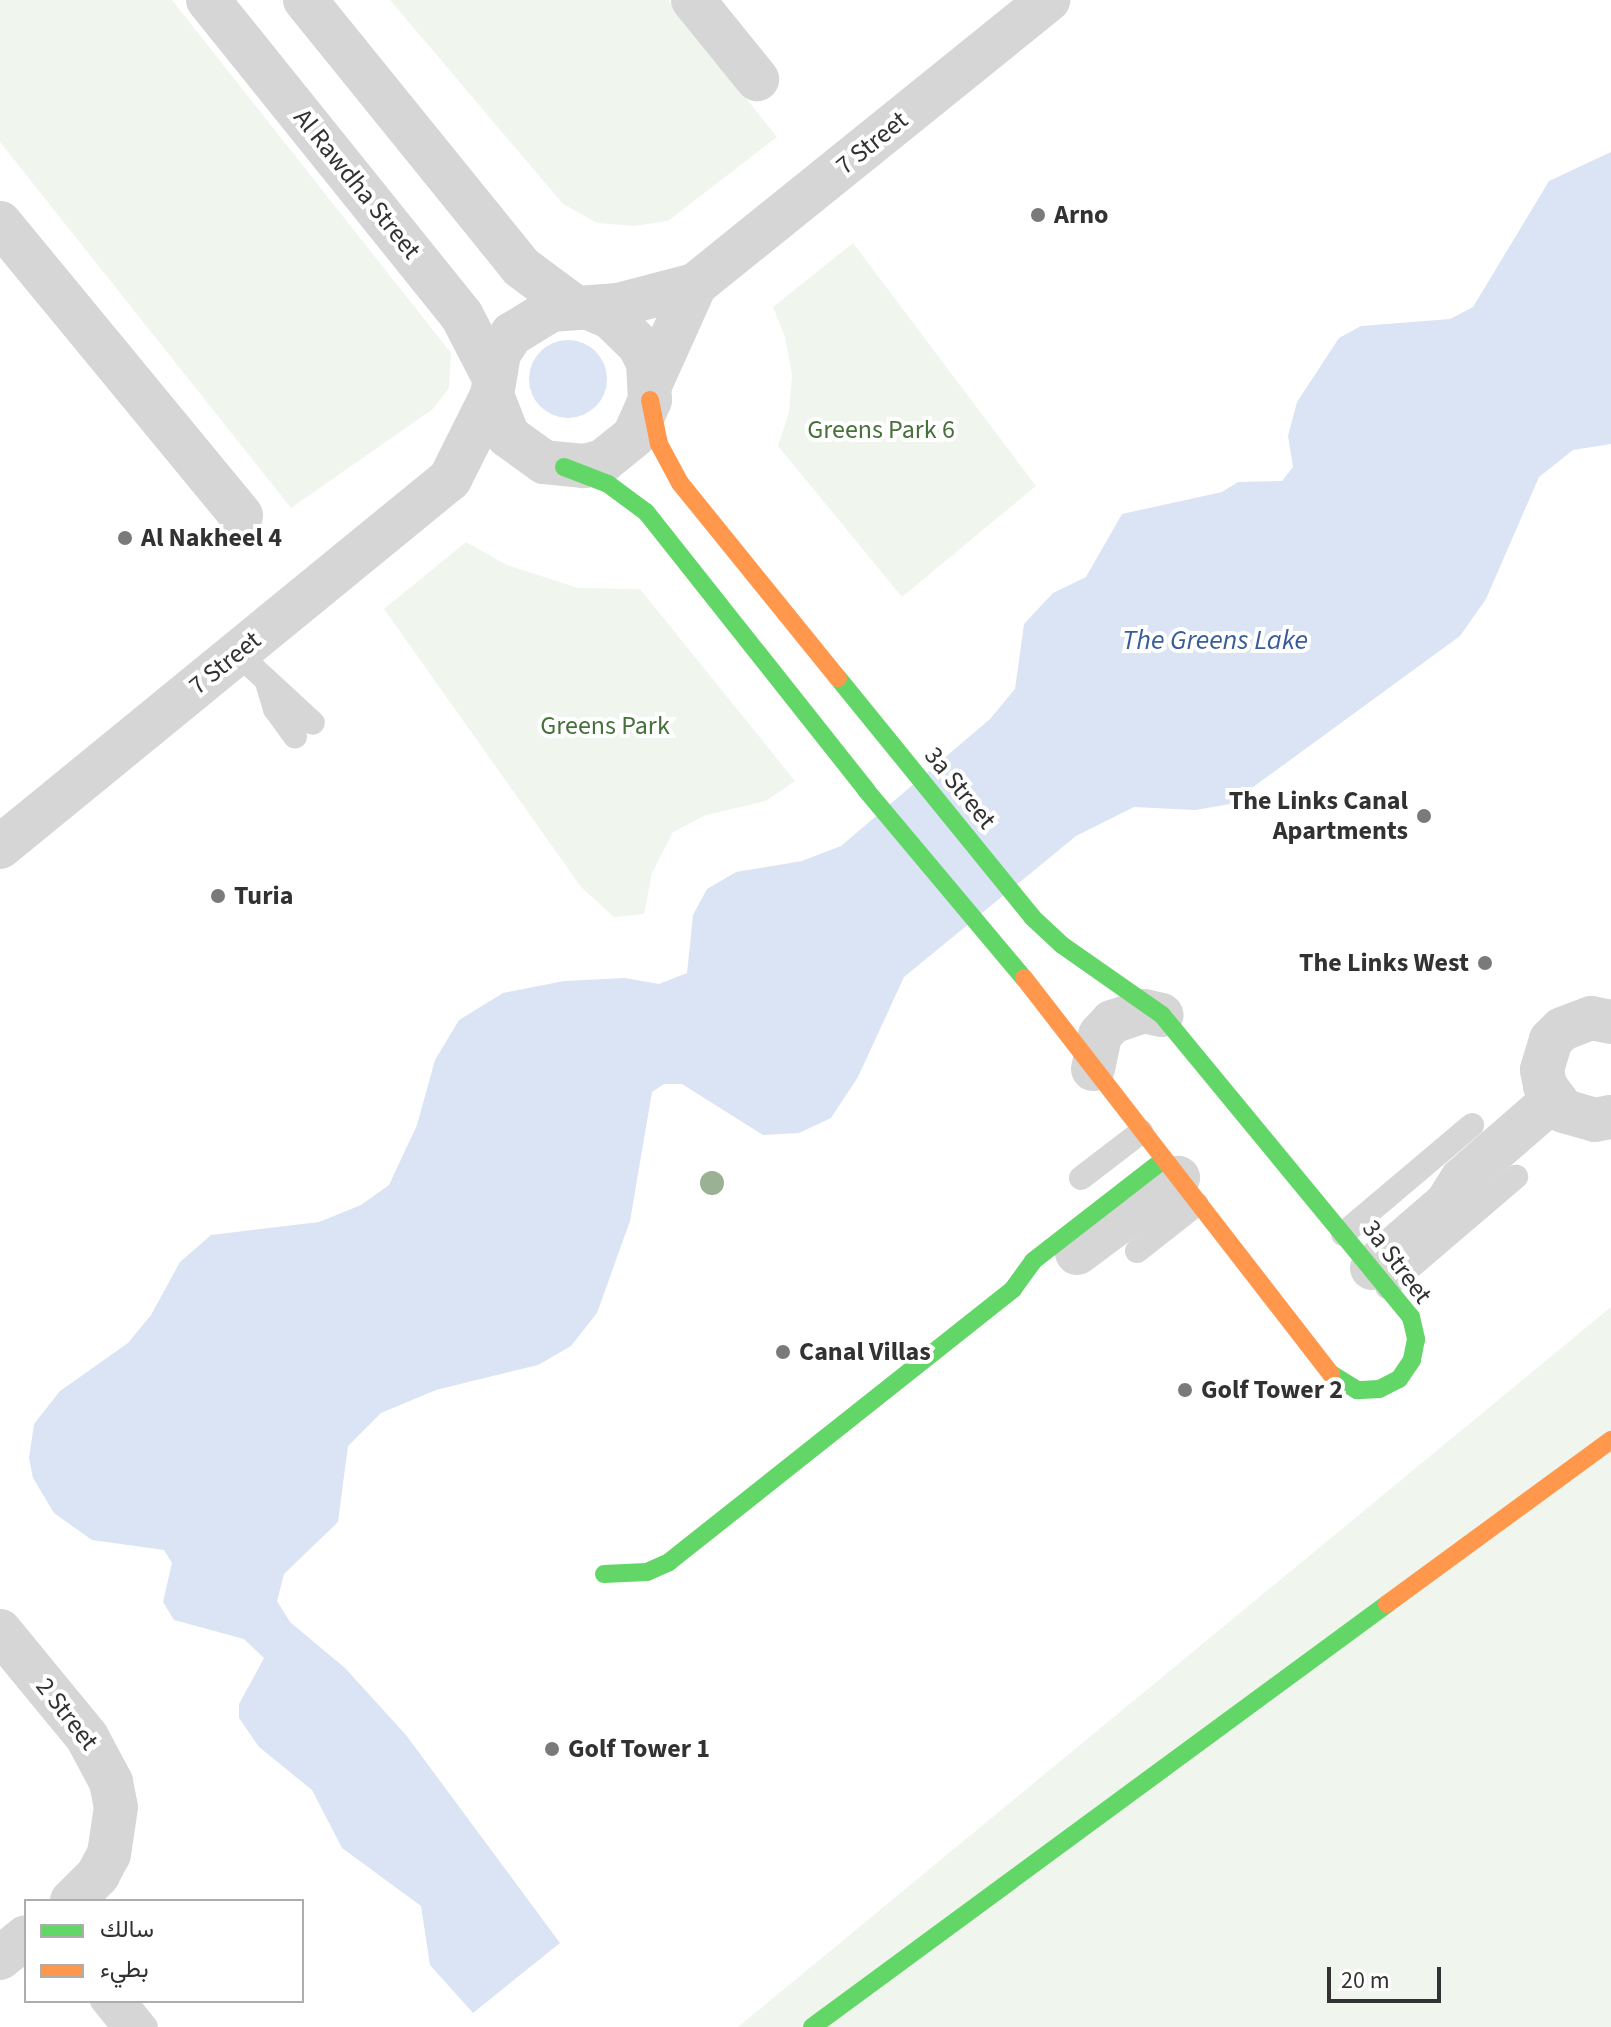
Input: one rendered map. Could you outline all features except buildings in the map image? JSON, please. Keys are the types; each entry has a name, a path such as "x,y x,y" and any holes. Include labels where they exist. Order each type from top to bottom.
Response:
{"street":[{"name":"Al Rawdha Street","path":"208,0 462,316 492,385"},
{"path":"305,0 521,267 583,308 626,329 648,363 650,392 634,436 620,450 584,466 554,464 508,436 492,385 499,353 530,318 583,308"},
{"path":"693,0 757,79"},
{"name":"7 Street","path":"583,308 695,285 1048,0"},
{"path":"4,236 241,515"},
{"name":"7 Street","path":"650,392 695,285"},
{"name":"7 Street","path":"450,479 492,385"},
{"name":"3a Street","path":"554,464 608,484 646,512 866,790 1000,950 1337,1382 1357,1390 1379,1389 1399,1379 1412,1360 1416,1339 1411,1317 1162,1015 1062,945 1033,918 680,483 659,444 650,392"},
{"name":"7 Street","path":"0,847 450,479 494,467 554,464"},
{"path":"1093,1069 1100,1035 1112,1022 1144,1011 1162,1015"},
{"path":"1611,1022 1575,1021 1551,1040 1542,1070 1553,1100 1579,1118 1611,1117"},
{"path":"1365,1260 1447,1203 1462,1179 1553,1100"},
{"path":"604,1574 647,1572 669,1562 1013,1289 1044,1277 1180,1181"},
{"path":"812,2027 1611,1440"},
{"name":"2 Street","path":"0,1631 87,1737 111,1782 116,1807 109,1854 98,1875 74,1899"},
{"path":"0,1958 24,1939"}],"lane":[{"path":"237,653 304,730"},
{"path":"1365,1260 1472,1125"},
{"path":"1081,1178 1141,1132"},
{"path":"1365,1260 1516,1177"},
{"path":"1137,1251 1180,1181"},
{"path":"104,2003 123,2027"},
{"path":"127,2003 146,2027"}],"green space":[{"path":"0,0 172,0 451,353 449,388 433,409 291,508 0,142"},
{"path":"390,0 668,0 777,137 668,221 634,226 597,223 563,204"},
{"name":"Greens Park 6","path":"853,243 1036,486 902,597 778,446 789,412 792,375 785,337 773,307"},
{"name":"Greens Park","path":"466,542 507,565 578,588 640,589 795,781 766,801 706,815 673,832 652,873 644,914 614,917 581,887 384,609"},
{"path":"1611,1307 1611,2027 738,2027"}],"water":[{"name":"The Greens Lake","path":"1611,152 1611,444 1573,450 1539,477 1486,599 1460,636 1230,804 1195,810 1134,807 1076,836 904,977 858,1077 831,1118 799,1133 763,1135 682,1084 664,1084 652,1092 630,1221 597,1313 571,1346 538,1365 436,1390 381,1413 348,1446 338,1522 284,1574 277,1601 290,1622 345,1668 406,1735 560,1943 473,2013 430,1965 421,1906 342,1848 312,1790 259,1747 239,1718 239,1704 264,1658 244,1639 174,1620 163,1602 172,1563 164,1550 92,1540 54,1513 33,1478 29,1458 34,1424 60,1391 128,1343 151,1315 180,1262 211,1235 319,1222 361,1205 389,1185 417,1125 435,1060 459,1020 503,993 564,981 625,978 659,984 687,973 693,915 707,889 736,872 802,861 841,846 990,719 1015,689 1024,624 1053,593 1086,577 1122,514 1222,492 1238,482 1282,481 1293,467 1288,436 1297,402 1339,338 1361,326 1450,319 1473,307 1549,181"},
{"path":"560,340 576,340 590,346 601,357 607,379 601,401 590,412 576,418 560,418 546,412 535,401 529,387 529,371 535,357 546,346"}],"traffic: fast":[{"path":"564,467 608,484 646,512 866,790 1024,978"},
{"path":"838,678 1033,918 1062,945 1162,1015 1411,1317 1416,1339 1412,1360 1399,1379 1379,1389 1357,1390 1331,1374"},
{"path":"604,1574 647,1572 669,1562 1013,1289 1033,1261 1163,1160"},
{"path":"812,2027 1387,1604"}],"traffic: slow":[{"path":"650,400 659,444 680,483 838,678"},
{"path":"1024,978 1331,1374"},
{"path":"1387,1604 1611,1440"}],"place":[{"name":"Arno","path":"1038,215"},
{"name":"Al Nakheel 4","path":"125,538"},
{"name":"The Links Canal Apartments","path":"1424,816"},
{"name":"Turia","path":"218,896"},
{"name":"The Links West","path":"1485,963"},
{"name":"Canal Villas","path":"783,1352"},
{"name":"Golf Tower 2","path":"1185,1390"},
{"name":"Golf Tower 1","path":"552,1749"}]}
